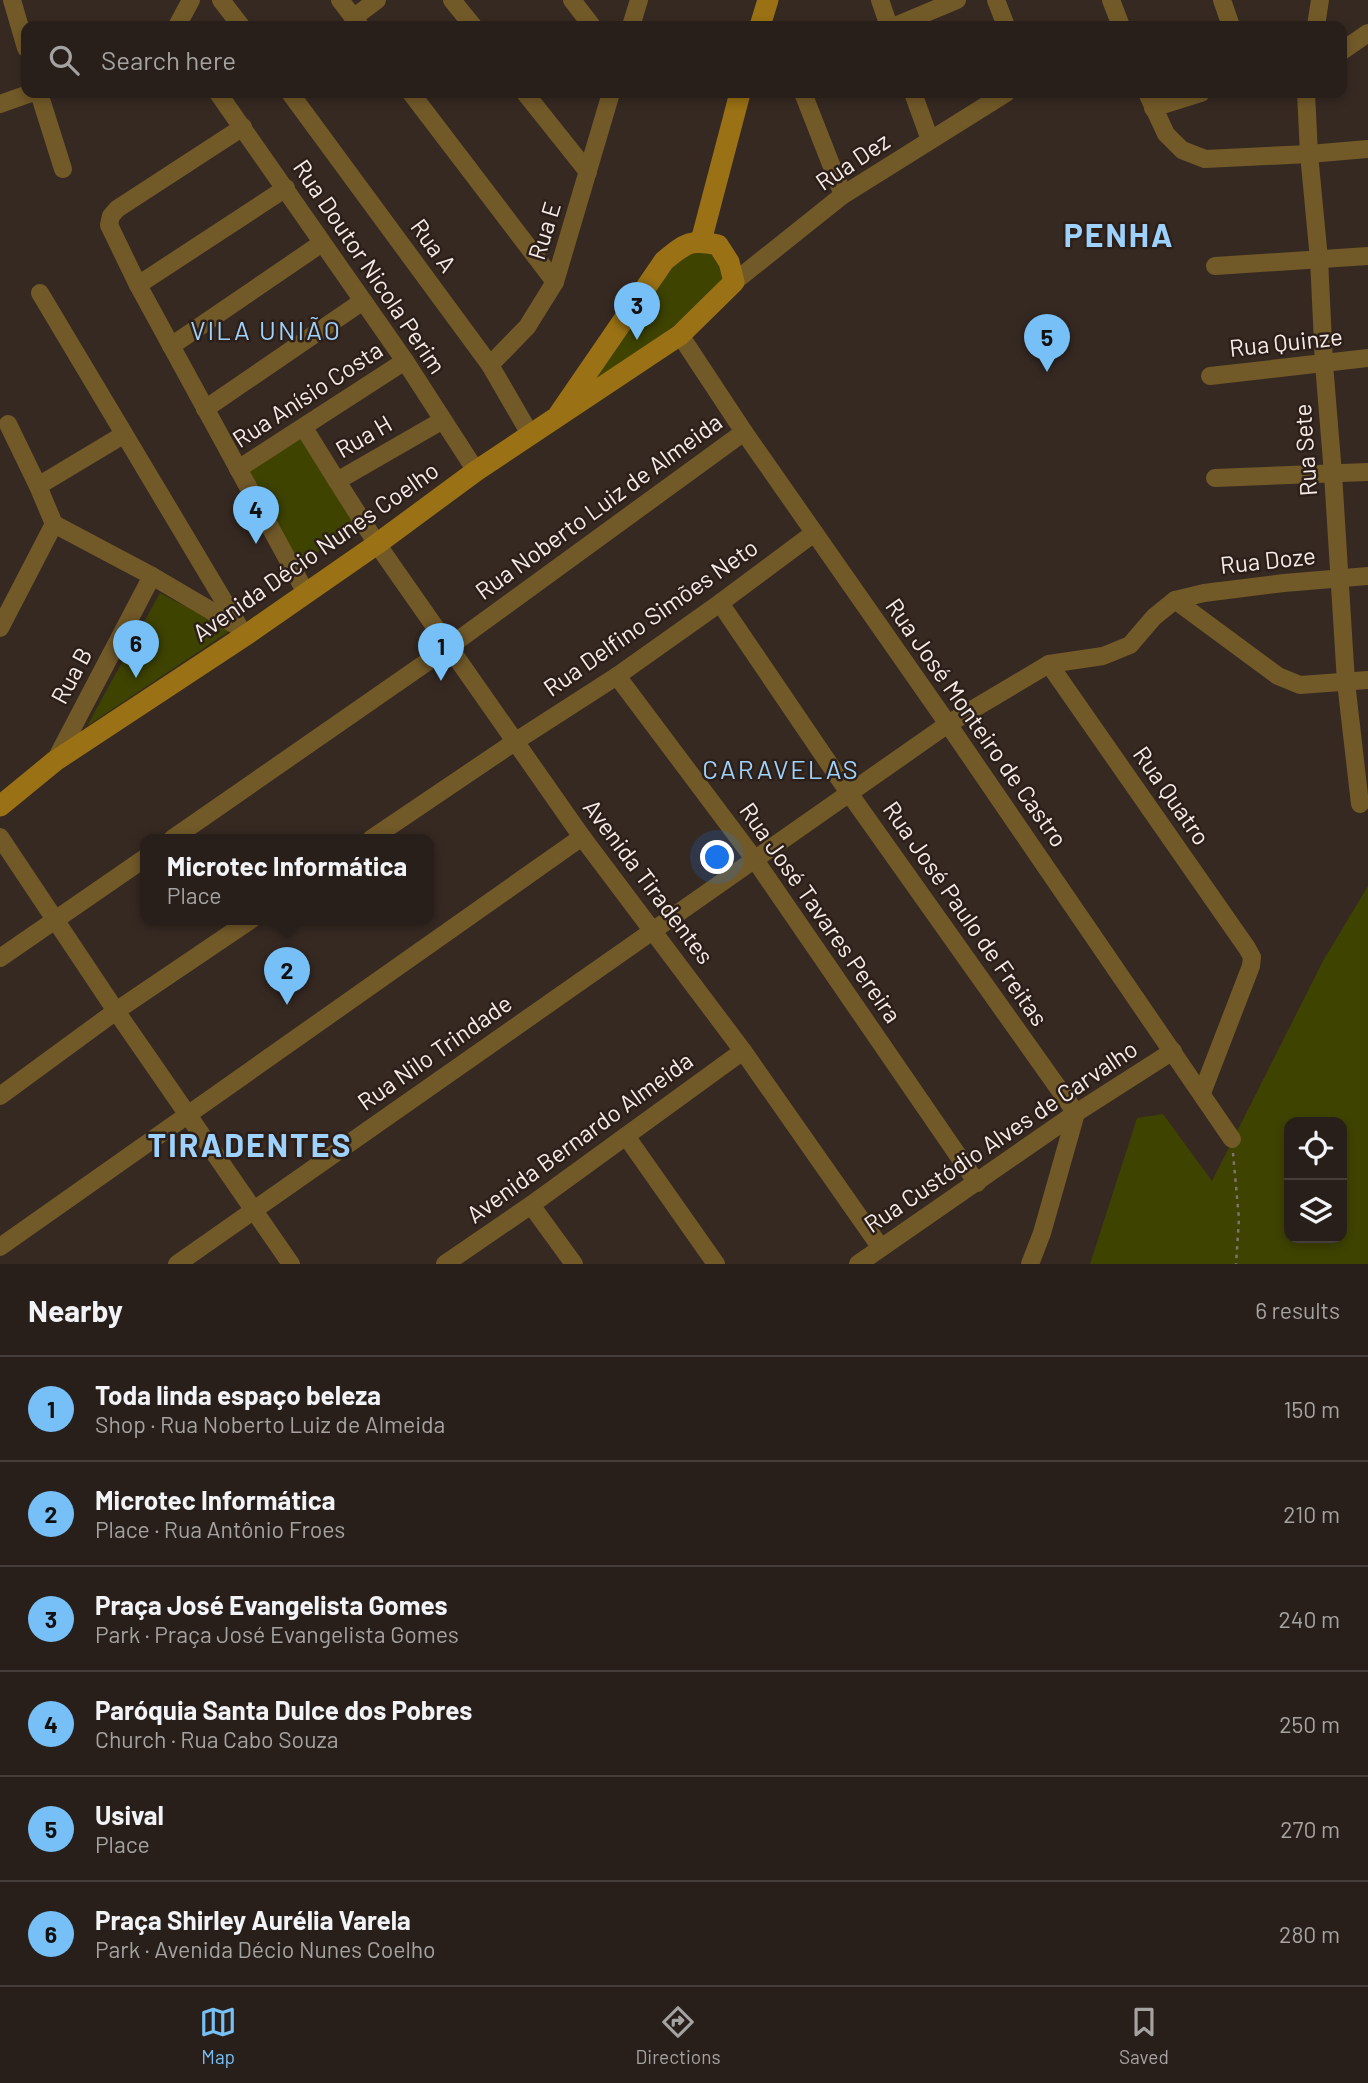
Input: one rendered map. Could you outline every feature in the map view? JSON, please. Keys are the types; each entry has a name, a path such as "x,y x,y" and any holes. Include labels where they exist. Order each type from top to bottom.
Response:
{"street":[{"path":"12,0 21,31"},
{"path":"180,21 191,0"},
{"path":"221,0 237,21"},
{"path":"340,0 355,21"},
{"path":"357,21 377,0"},
{"path":"452,0 469,21"},
{"path":"572,0 588,21"},
{"path":"633,21 639,0"},
{"path":"762,21 768,0"},
{"path":"880,0 887,21"},
{"path":"907,21 957,0"},
{"path":"996,0 1004,21"},
{"path":"1111,0 1119,21"},
{"path":"1222,0 1229,21"},
{"path":"1317,21 1320,0"},
{"path":"1347,48 1368,33"},
{"path":"0,104 21,97"},
{"path":"41,98 63,169"},
{"name":"Rua Doutor Nicola Perim","path":"222,98 405,361 476,471"},
{"name":"Rua A","path":"294,98 490,365 530,434"},
{"path":"415,98 555,282"},
{"path":"529,98 588,172"},
{"name":"Rua E","path":"490,365 527,327 555,282 610,98"},
{"path":"701,241 739,98"},
{"path":"805,98 843,195"},
{"path":"915,98 930,140"},
{"name":"Rua Dez","path":"734,282 843,195 998,98"},
{"path":"1169,98 1150,101 1166,134 1182,149 1205,159 1309,155 1368,149"},
{"name":"Rua Sete","path":"1306,98 1334,474 1346,682 1360,804"},
{"path":"243,127 117,209 111,216 109,225 138,285 306,593"},
{"path":"138,285 286,188"},
{"path":"559,414 664,261 684,245 701,241 718,245 729,262 734,282"},
{"path":"171,346 322,243"},
{"path":"1216,266 1368,256"},
{"name":"Avenida Décio Nunes Coelho","path":"0,806 55,761 245,630 306,593 559,414 680,335 734,282"},
{"path":"40,293 245,630"},
{"path":"205,409 363,301"},
{"name":"Rua José Monteiro de Castro","path":"680,335 744,432 1232,1139"},
{"name":"Rua Quinze","path":"1210,376 1368,358"},
{"name":"Rua Anísio Costa","path":"238,469 405,361"},
{"name":"Rua H","path":"377,544 337,481 443,420"},
{"path":"8,425 54,524 245,630"},
{"path":"304,428 337,481"},
{"name":"Rua Noberto Luiz de Almeida","path":"179,834 450,646 744,432"},
{"path":"38,486 124,435"},
{"path":"1215,478 1368,472"},
{"path":"0,628 54,524"},
{"name":"Rua Delfino Simões Neto","path":"378,834 617,676 814,533"},
{"name":"Avenida Tiradentes","path":"377,544 582,836 743,1051 881,1248"},
{"name":"Rua B","path":"55,761 152,576"},
{"name":"Rua Doze","path":"1175,600 1204,593 1368,576"},
{"path":"1049,664 1103,656 1130,645 1154,617 1175,600 1278,676 1300,685 1368,680"},
{"name":"Rua José Paulo de Freitas","path":"720,603 849,793 1076,1113"},
{"name":"Rua Nilo Trindade","path":"177,1264 948,724 1049,664"},
{"name":"Rua Quatro","path":"1049,664 1251,957 1251,966 1202,1093"},
{"name":"Rua José Tavares Pereira","path":"617,676 755,860 977,1183"},
{"path":"0,1247 582,836"},
{"path":"0,837 116,1011 291,1264"},
{"path":"0,958 140,861"},
{"path":"0,1096 116,1011 243,925"},
{"name":"Avenida Bernardo Almeida","path":"445,1264 743,1051"},
{"name":"Rua Custódio Alves de Carvalho","path":"858,1264 1076,1113 1173,1051"},
{"path":"1030,1264 1042,1233 1076,1113"},
{"path":"626,1136 716,1264"},
{"path":"531,1205 574,1264"}],"path":[{"path":"1232,1139 1239,1219 1236,1264"}],"green space":[{"path":"707,252 722,266 724,276 718,295 590,385 673,266 691,254"},
{"path":"303,436 358,522 297,567 244,470"},
{"path":"160,593 231,630 87,726"},
{"path":"1368,886 1368,1264 1090,1264 1137,1118 1163,1114 1212,1181 1323,961"}],"place":[{"name":"Praça José Evangelista Gomes","path":"637,340"},
{"name":"Usival","path":"1047,372"},
{"name":"Paróquia Santa Dulce dos Pobres","path":"256,544"},
{"name":"Praça Shirley Aurélia Varela","path":"136,678"},
{"name":"Toda linda espaço beleza","path":"441,681"},
{"name":"Microtec Informática","path":"287,1005"}],"district":[{"name":"PENHA","path":"1119,236"},
{"name":"VILA UNIÃO","path":"266,331"},
{"name":"CARAVELAS","path":"781,770"},
{"name":"TIRADENTES","path":"250,1146"}]}
